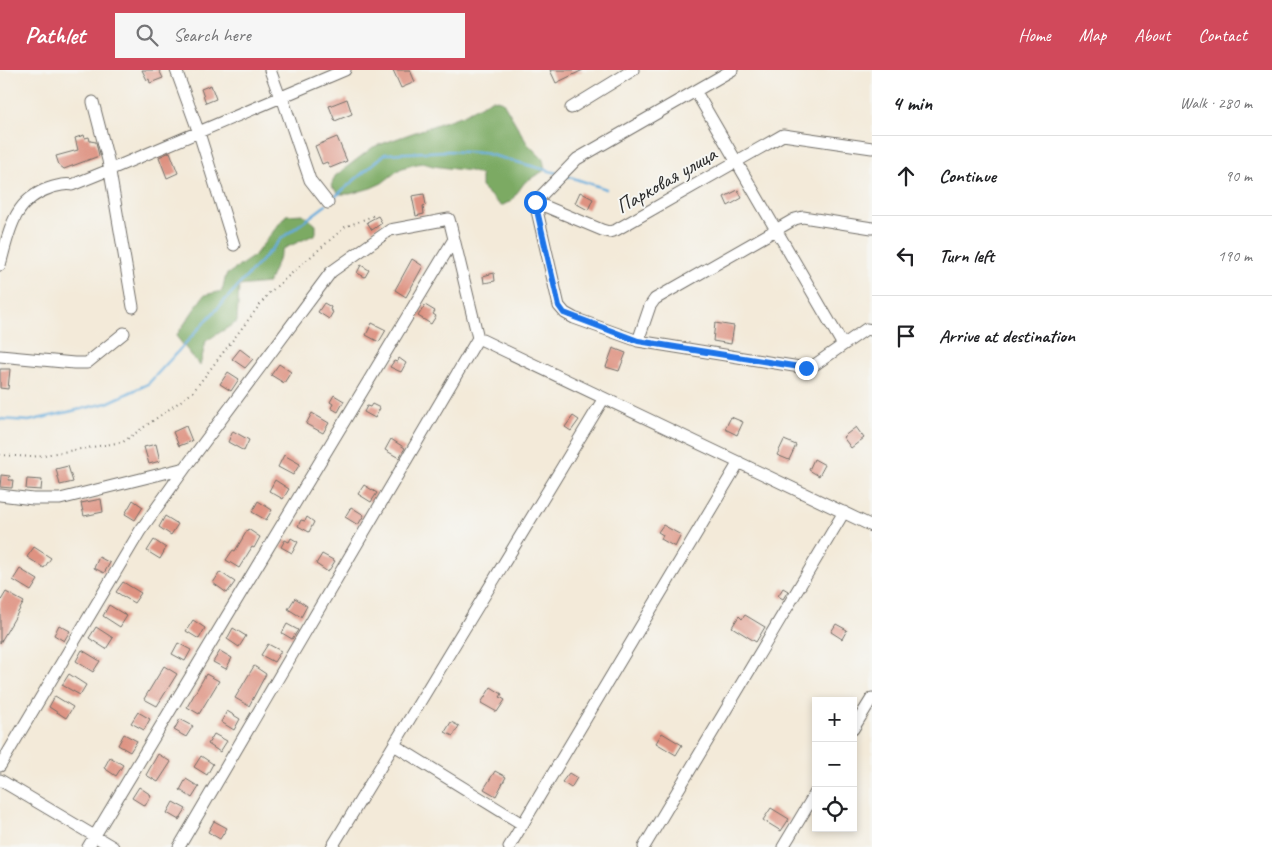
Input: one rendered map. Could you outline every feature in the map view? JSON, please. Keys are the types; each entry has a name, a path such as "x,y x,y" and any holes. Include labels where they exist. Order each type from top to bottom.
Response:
{"street":[{"path":"176,70 199,133 234,245"},
{"path":"270,70 278,92 282,97 310,180 328,203"},
{"path":"0,265 14,217 22,204 41,191 66,183 72,185 345,70"},
{"path":"571,108 633,70"},
{"path":"732,70 577,159 535,202 559,306 564,313 638,341 806,368 813,366 866,329 872,330"},
{"path":"696,92 843,345"},
{"path":"93,102 108,160 133,307"},
{"name":"Парковая улица","path":"535,202 609,232 616,230 783,135 872,148"},
{"path":"638,341 650,306 655,299 795,219 803,217 872,228"},
{"path":"0,766 140,531 331,272 390,230 449,219 478,338 179,847"},
{"path":"88,847 454,239"},
{"path":"0,356 87,363 124,333"},
{"path":"478,338 872,526"},
{"path":"332,847 604,398"},
{"path":"509,847 739,462"},
{"path":"0,495 33,499 60,499 185,468"},
{"path":"644,847 844,512"},
{"path":"857,723 872,698"},
{"path":"394,745 522,824"},
{"path":"0,780 113,847"},
{"path":"783,847 812,799"}],"path":[{"path":"0,455 32,457 123,442 192,393 269,293 345,227 375,214"}],"green space":[{"path":"493,99 503,102 527,143 543,159 545,170 525,182 511,201 501,206 481,187 481,175 470,171 423,163 400,169 382,183 350,194 339,194 331,186 335,176 373,147 463,115"},
{"path":"303,214 316,225 316,234 283,249 268,283 239,286 237,322 206,341 200,366 176,336 204,295 222,291 226,275 254,256 286,215"}],"building":[{"path":"142,70 159,70 163,78 150,83"},
{"path":"393,70 410,70 415,82 401,88"},
{"path":"550,70 583,70 556,83"},
{"path":"211,85 216,99 206,103 201,89"},
{"path":"347,99 352,114 335,121 329,106"},
{"path":"84,135 85,138 89,137 90,141 96,142 99,156 64,169 59,165 56,156 78,150 75,138"},
{"path":"337,137 347,161 330,168 327,162 322,164 315,146"},
{"path":"170,152 178,173 167,178 159,157"},
{"path":"738,190 742,198 728,206 724,197"},
{"path":"580,192 593,199 588,210 575,203"},
{"path":"424,194 426,205 423,206 424,214 416,216 412,196"},
{"path":"378,216 382,223 372,230 367,222"},
{"path":"412,259 423,266 406,297 395,290"},
{"path":"361,265 369,270 365,277 357,273"},
{"path":"494,273 495,281 484,283 483,276"},
{"path":"324,303 331,307 330,310 333,312 329,319 318,312"},
{"path":"425,305 435,311 433,314 436,316 431,324 418,316"},
{"path":"372,323 386,330 379,342 366,335"},
{"path":"715,323 734,326 731,344 713,341"},
{"path":"613,348 626,353 619,371 606,367"},
{"path":"240,349 253,359 245,368 232,359"},
{"path":"399,358 406,363 401,372 390,367"},
{"path":"279,364 291,372 284,383 271,375"},
{"path":"0,369 10,369 8,389 0,388"},
{"path":"228,372 239,379 231,391 220,384"},
{"path":"334,395 344,401 338,412 331,408 333,404 330,402"},
{"path":"372,404 380,408 375,418 364,412 367,406 370,407"},
{"path":"312,413 329,423 323,433 306,424"},
{"path":"573,416 579,420 571,431 565,427"},
{"path":"731,417 743,422 737,435 725,429"},
{"path":"186,426 192,441 179,446 173,432"},
{"path":"856,427 864,438 851,448 843,437"},
{"path":"233,431 249,440 244,451 228,442"},
{"path":"391,439 405,448 399,458 385,450"},
{"path":"784,440 796,445 789,460 777,455"},
{"path":"156,444 160,461 149,464 144,447"},
{"path":"284,455 300,464 293,475 278,467"},
{"path":"814,459 825,465 819,476 809,470"},
{"path":"68,466 73,482 60,485 56,469"},
{"path":"1,475 10,476 9,480 13,480 12,488 0,487"},
{"path":"27,479 42,480 41,490 26,489"},
{"path":"275,480 289,489 283,499 269,491"},
{"path":"364,485 377,493 371,502 358,494"},
{"path":"101,499 103,512 84,516 81,503"},
{"path":"133,500 143,507 135,520 125,514"},
{"path":"258,501 272,510 266,520 252,512"},
{"path":"351,507 364,515 358,525 345,517"},
{"path":"165,516 178,524 171,535 159,527"},
{"path":"307,517 314,522 309,532 298,526 301,520 305,521"},
{"path":"663,525 681,535 675,547 661,539 663,535 658,532"},
{"path":"248,529 260,537 239,568 226,560 233,550 235,551"},
{"path":"291,538 298,542 292,553 281,547 285,540 289,542"},
{"path":"154,540 166,548 160,559 147,551"},
{"path":"34,547 51,558 44,568 27,557"},
{"path":"322,554 335,561 328,572 316,564"},
{"path":"99,557 110,563 104,573 94,568"},
{"path":"20,569 38,580 31,591 13,580"},
{"path":"220,572 235,582 227,593 213,583"},
{"path":"123,582 141,593 134,603 116,592"},
{"path":"783,588 788,591 783,599 778,596"},
{"path":"6,592 24,602 0,643 0,602"},
{"path":"295,598 307,606 301,617 288,609"},
{"path":"109,605 127,616 120,627 103,616"},
{"path":"745,615 765,627 756,642 732,627 739,616 742,619"},
{"path":"193,620 205,628 199,639 186,631"},
{"path":"287,624 298,630 292,639 282,633"},
{"path":"836,624 847,630 842,639 831,632"},
{"path":"59,625 70,631 64,641 54,635"},
{"path":"96,627 113,638 106,649 89,638"},
{"path":"233,628 246,636 239,647 227,639"},
{"path":"178,643 191,650 185,661 172,654"},
{"path":"268,644 281,651 274,662 261,655"},
{"path":"82,650 100,661 93,672 76,661"},
{"path":"220,651 232,658 226,669 213,662"},
{"path":"164,666 177,674 157,706 144,699"},
{"path":"254,666 266,674 249,706 235,698"},
{"path":"69,674 86,685 80,695 62,685"},
{"path":"206,674 219,681 199,714 187,707"},
{"path":"491,687 502,694 500,697 505,700 497,712 481,703"},
{"path":"55,696 73,707 66,718 49,707"},
{"path":"227,711 240,719 234,730 221,722"},
{"path":"138,712 150,719 144,730 131,723"},
{"path":"180,719 193,726 186,737 174,730"},
{"path":"451,722 459,726 453,736 445,732"},
{"path":"662,733 682,745 676,755 656,743"},
{"path":"124,734 137,741 130,752 118,745"},
{"path":"214,734 227,741 220,752 208,744"},
{"path":"158,754 171,762 158,782 146,775"},
{"path":"201,756 213,764 207,775 194,767"},
{"path":"110,757 123,765 116,776 104,768"},
{"path":"495,771 506,777 496,796 484,789"},
{"path":"569,773 577,778 571,788 562,782"},
{"path":"186,779 199,787 192,798 180,790"},
{"path":"139,787 151,795 145,806 132,798"},
{"path":"173,802 186,809 179,820 167,813"},
{"path":"771,808 789,819 781,831 763,820"},
{"path":"214,821 227,828 220,839 208,832"}],"waterway":[{"path":"330,201 385,154 447,151 484,153 557,173"},
{"path":"564,175 606,189"},
{"path":"0,419 29,421 107,403 148,384 282,238 326,205"}],"route":[{"path":"535,202 559,306 564,313 638,341 806,368"}]}
